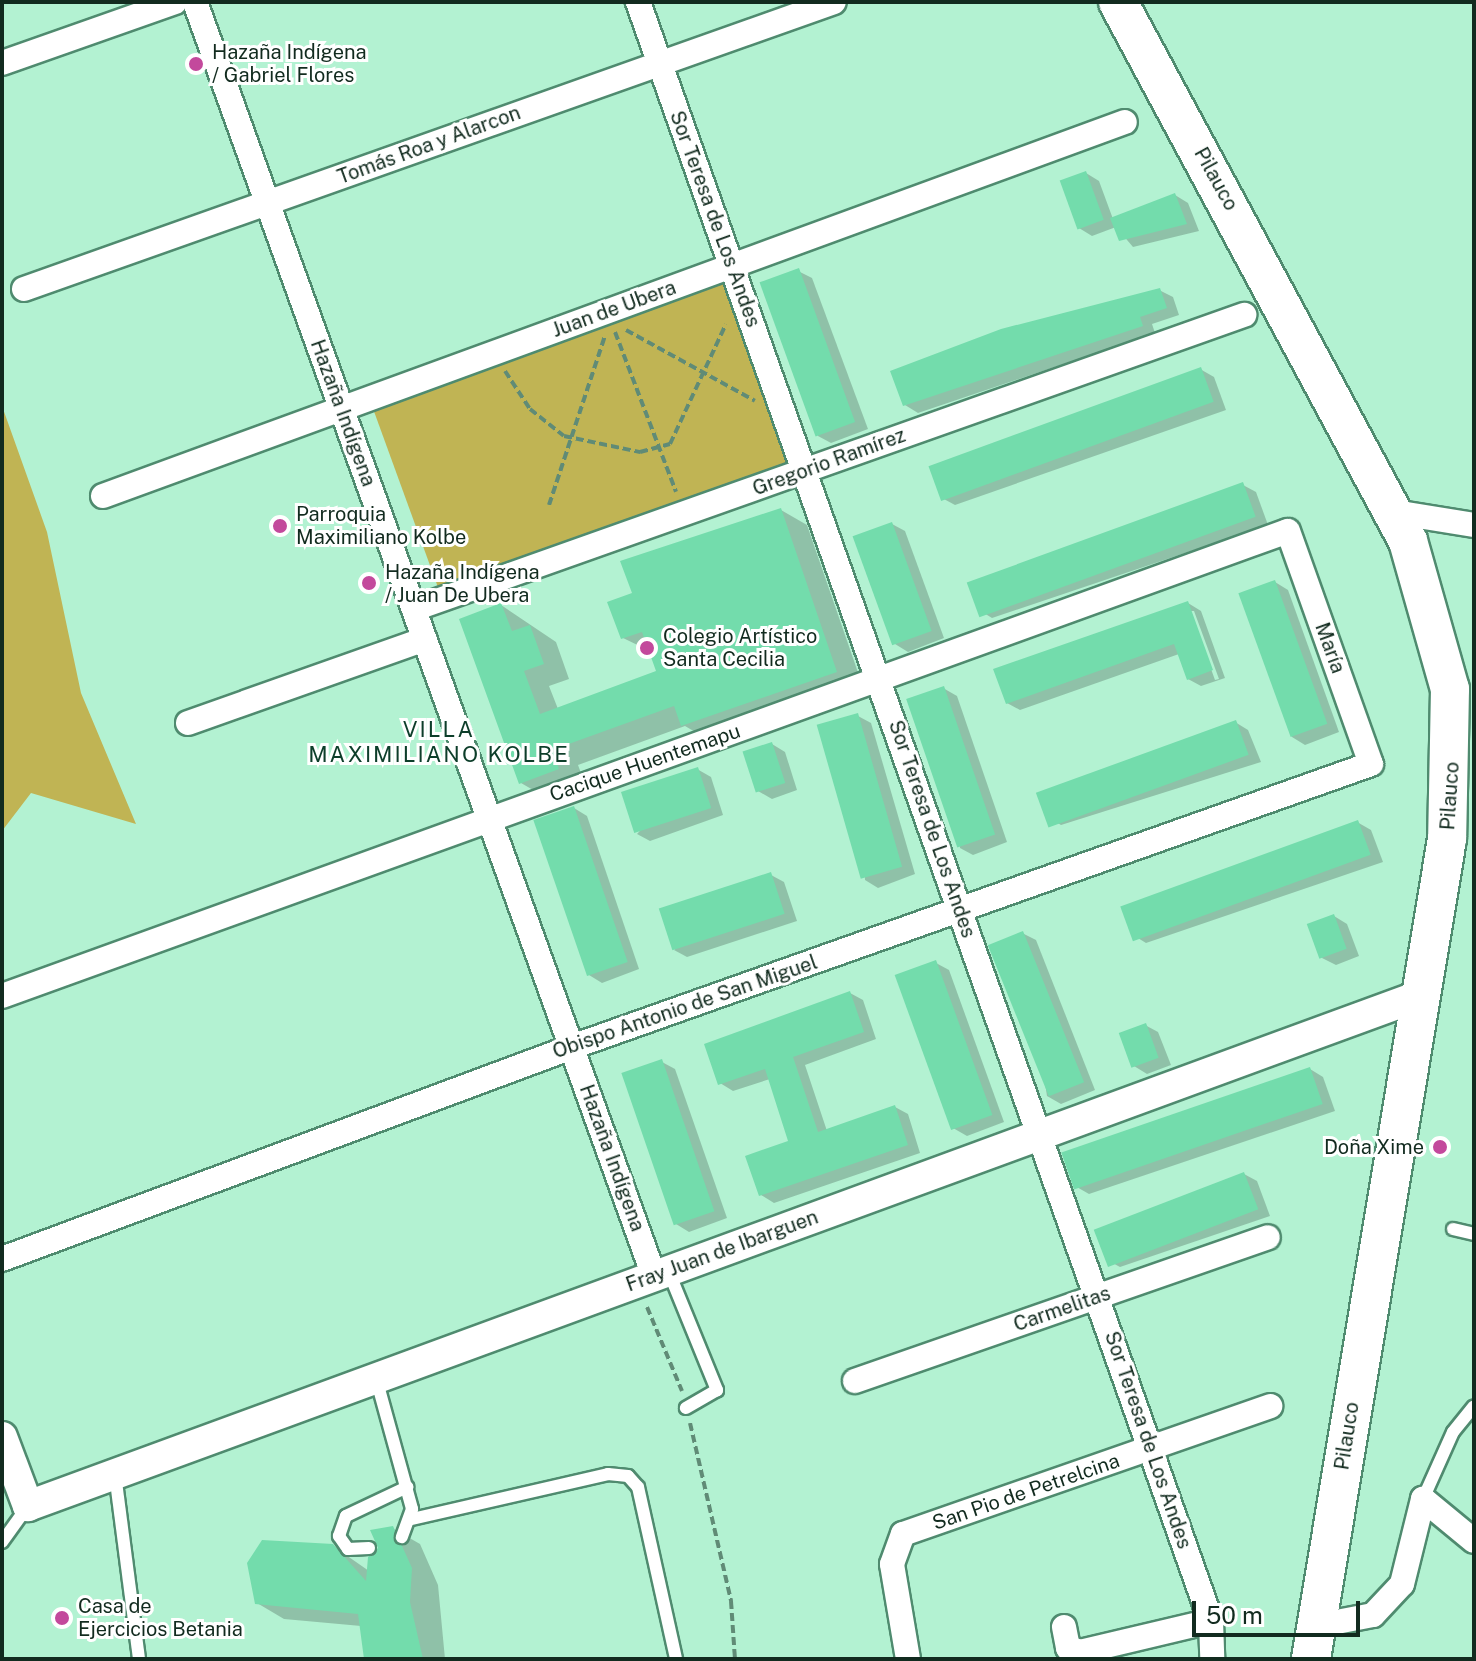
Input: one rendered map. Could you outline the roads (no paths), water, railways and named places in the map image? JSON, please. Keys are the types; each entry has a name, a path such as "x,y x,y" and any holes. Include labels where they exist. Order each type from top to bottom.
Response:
{"main road":[{"name":"Pilauco","path":"1118,2 1394,512 1434,613 1453,726 1447,839 1416,997 1313,1643"}],"street":[{"path":"2,63 175,2"},
{"name":"Hazaña Indígena","path":"195,2 572,1047 650,1277"},
{"name":"Sor Teresa de Los Andes","path":"638,2 1211,1621 1212,1659"},
{"name":"Tomás Roa y Alarcon","path":"24,289 834,2"},
{"name":"Juan de Ubera","path":"103,496 1125,122"},
{"name":"Gregorio Ramírez","path":"414,609 1244,315"},
{"path":"1394,512 1474,525"},
{"name":"Cacique Huentemapu","path":"2,996 489,817 879,681 1288,531"},
{"name":"María","path":"1288,531 1371,764"},
{"path":"188,723 425,639"},
{"name":"Obispo Antonio de San Miguel","path":"2,1259 572,1047 1371,764"},
{"name":"Fray Juan de Ibarguen","path":"28,1506 1416,997"},
{"name":"Carmelitas","path":"855,1381 1268,1237"},
{"name":"San Pio de Petrelcina","path":"908,1659 892,1564 903,1534 1270,1406"},
{"path":"2,1437 28,1506"},
{"path":"1313,1643 1373,1615 1402,1584 1423,1499 1474,1541"},
{"path":"1064,1627 1068,1648 1080,1652 1211,1621"}],"lane":[{"path":"1453,1229 1474,1234"},
{"name":"Hazaña Indígena","path":"650,1277 717,1390 686,1408"},
{"path":"376,1378 407,1487 412,1519 402,1537"},
{"path":"1423,1499 1453,1432 1474,1406"},
{"path":"115,1474 139,1659"},
{"path":"412,1519 608,1474 628,1476 638,1487 676,1659"},
{"path":"369,1548 348,1549 339,1536 346,1516 407,1487"},
{"path":"2,1542 28,1506"}],"place":[{"name":"Hazaña Indígena / Gabriel Flores","path":"196,64"},
{"name":"Parroquia Maximiliano Kolbe","path":"280,526"},
{"name":"Hazaña Indígena / Juan De Ubera","path":"369,583"},
{"name":"Colegio Artístico Santa Cecilia","path":"647,648"},
{"name":"Doña Xime","path":"1440,1147"},
{"name":"Casa de Ejercicios Betania","path":"62,1618"}],"district":[{"name":"VILLA MAXIMILIANO KOLBE","path":"439,742"}]}
